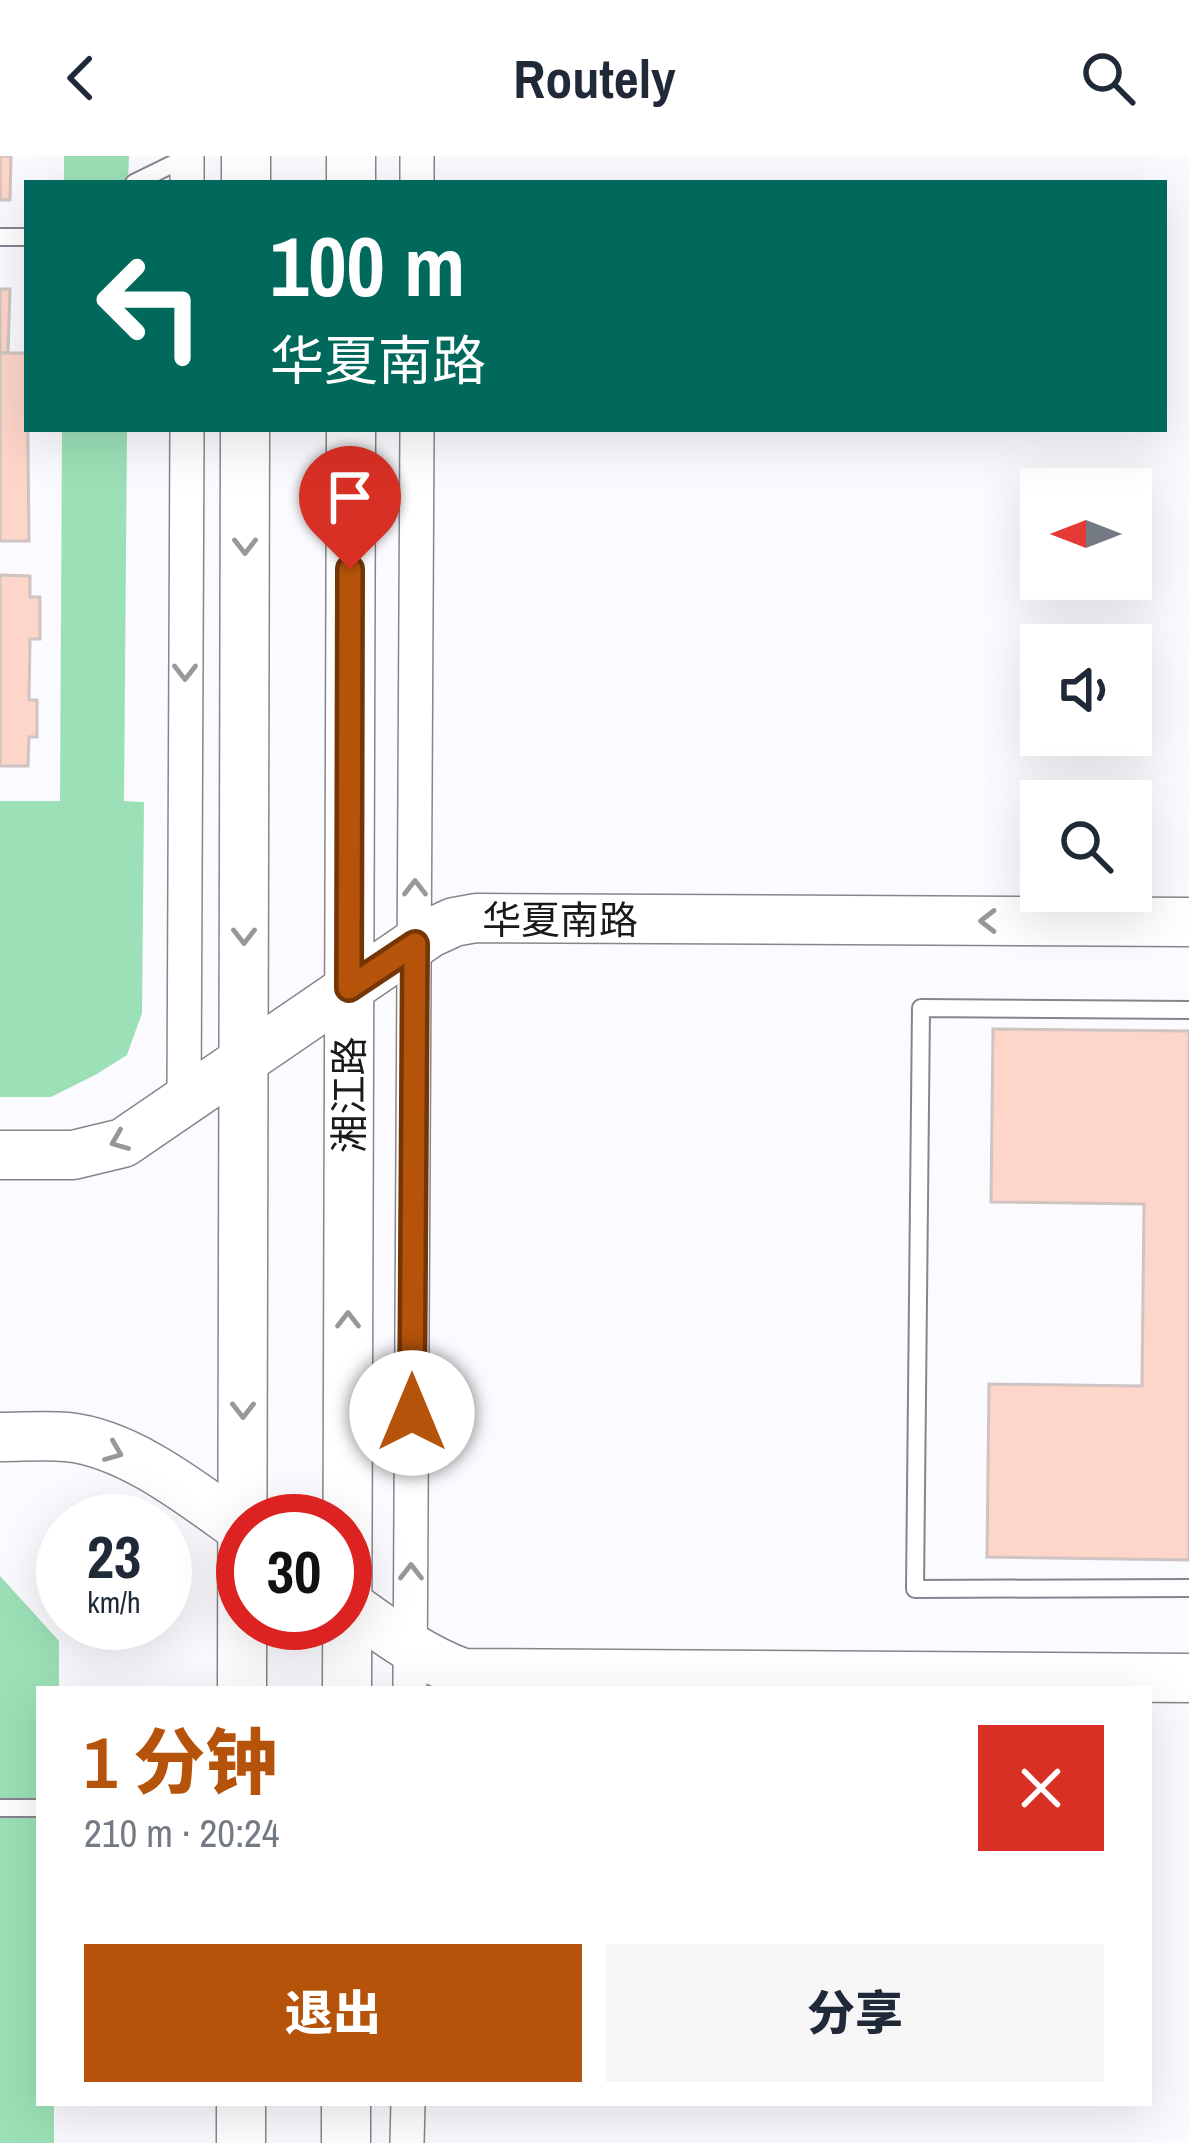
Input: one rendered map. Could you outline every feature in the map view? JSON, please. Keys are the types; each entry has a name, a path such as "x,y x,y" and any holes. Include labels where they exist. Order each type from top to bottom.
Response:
{"main road":[{"path":"243,1494 245,432"},
{"name":"湘江路","path":"347,1494 351,432"},
{"name":"华夏南路","path":"0,1155 73,1155 123,1144 349,988 454,922 476,918 1189,922"},
{"path":"0,1437 71,1437 117,1450 216,1511"},
{"path":"372,1629 410,1668 437,1664 463,1673 1189,1678"},
{"path":"242,1650 242,1686"},
{"name":"湘江路","path":"347,1650 347,1686"},
{"path":"241,2106 241,2143"},
{"path":"346,2106 346,2143"}],"street":[{"path":"184,1102 187,432"},
{"path":"410,1668 416,432"},
{"path":"407,2143 408,2106"}],"lane":[{"path":"140,180 188,156"},
{"path":"1189,1010 921,1008 915,1589 1189,1588"},
{"path":"0,1808 36,1808"}],"green space":[{"path":"64,156 129,156 128,180 64,180"},
{"path":"62,432 127,432 124,801 144,802 142,1013 127,1055 97,1074 51,1097 0,1097 0,801 60,801"},
{"path":"0,1576 36,1616 36,1650 59,1650 59,1686 36,1686 36,2106 54,2106 54,2143 0,2143"}],"building":[{"path":"0,156 11,156 10,200 0,200"},
{"path":"0,289 10,289 8,353 0,353"},
{"path":"0,353 24,353 29,541 0,541"},
{"path":"0,575 30,576 30,597 40,597 40,639 30,639 29,700 37,700 37,737 29,737 28,766 0,766"},
{"path":"993,1029 1189,1031 1189,1560 987,1557 989,1384 1142,1386 1144,1204 991,1202"}],"route":[{"path":"350,569 349,988 415,944 412,1413"}]}
